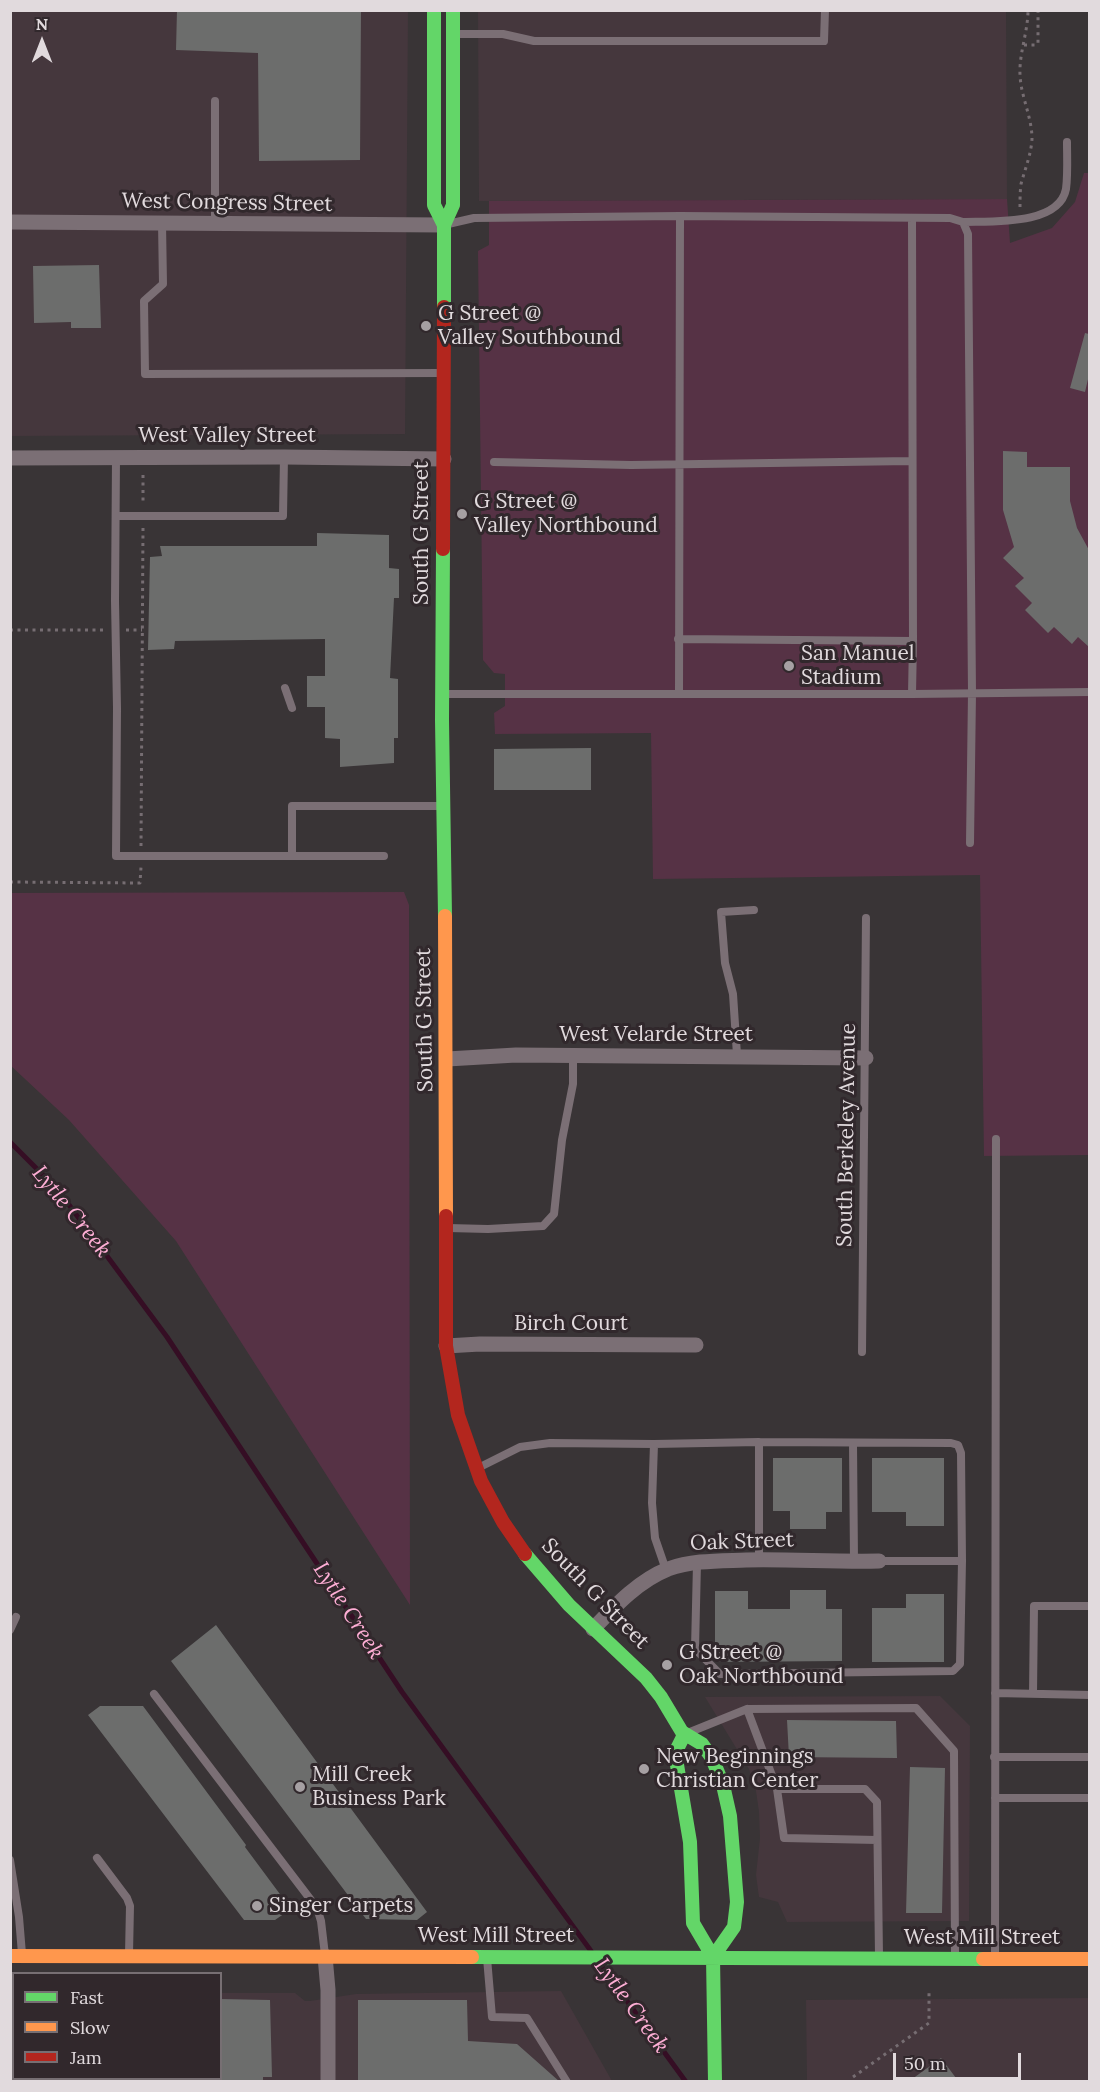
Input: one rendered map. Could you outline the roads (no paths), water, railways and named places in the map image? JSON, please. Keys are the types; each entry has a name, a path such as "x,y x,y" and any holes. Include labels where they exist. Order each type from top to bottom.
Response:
{"main road":[{"name":"South G Street","path":"434,10 434,205 444,225"},
{"name":"South G Street","path":"453,10 453,205 444,225 442,694 447,1059 446,1346 456,1413 477,1469 502,1521 538,1573 593,1629 629,1659 652,1685 684,1735 704,1744 714,1763 724,1791 732,1826 736,1874 736,1923 713,1957"},
{"path":"684,1735 675,1754 690,1842 693,1923 713,1957 715,2082"},
{"name":"West Mill Street","path":"16,1956 1089,1959"}],"street":[{"name":"West Congress Street","path":"10,222 444,225"},
{"name":"West Valley Street","path":"10,458 444,459"},
{"name":"West Velarde Street","path":"447,1059 516,1055 737,1055 866,1058"},
{"name":"Birch Court","path":"446,1346 480,1344 696,1345"},
{"name":"Oak Street","path":"593,1629 618,1602 646,1581 666,1570 697,1561 879,1561"},
{"path":"325,1956 328,1990 328,2082"}],"lane":[{"path":"434,34 503,34 534,41 824,41 825,10"},
{"path":"215,101 215,224"},
{"path":"444,225 474,218 680,216 950,218 963,222 1019,219 1038,216 1056,206 1065,191 1067,142"},
{"path":"679,693 680,216"},
{"path":"912,218 912,694"},
{"path":"963,222 968,234 972,693 970,843"},
{"path":"162,223 163,284 144,301 145,374 444,373"},
{"path":"116,516 283,516 284,457"},
{"path":"116,458 116,856 384,856"},
{"path":"494,462 680,464 911,461"},
{"path":"678,639 913,640"},
{"path":"285,687 292,708"},
{"path":"442,694 1089,692"},
{"path":"292,856 292,806 443,807"},
{"path":"737,1055 734,993 725,963 721,912 754,910"},
{"name":"South Berkeley Avenue","path":"862,1352 866,918"},
{"path":"447,1228 489,1229 543,1226 554,1214 562,1140 573,1083 573,1056"},
{"path":"995,1958 996,1139"},
{"path":"759,1442 759,1560"},
{"path":"477,1469 520,1447 550,1443 951,1443 958,1446 961,1453 960,1664 953,1671 720,1674 695,1648 697,1561"},
{"path":"853,1443 854,1561"},
{"path":"654,1444 652,1503 655,1538 666,1570"},
{"path":"879,1561 962,1561"},
{"path":"1034,1694 1034,1606 1089,1606"},
{"path":"10,1630 16,1617"},
{"path":"995,1693 1089,1695"},
{"path":"154,1694 317,1908 321,1921 325,1956"},
{"path":"684,1735 747,1709 915,1708 954,1751 955,1959"},
{"path":"747,1709 777,1790 784,1838 877,1839"},
{"path":"994,1757 1089,1757"},
{"path":"777,1790 865,1789 877,1802 879,1958"},
{"path":"995,1798 1089,1798"},
{"path":"97,1858 128,1898 130,1906 129,1956"},
{"path":"10,1860 19,1917 16,1956"},
{"path":"487,1957 492,2017 527,2018 567,2082"}],"waterway":[{"name":"Lytle Creek","path":"10,1142 58,1190 167,1337 402,1692 591,1951"},
{"name":"Lytle Creek","path":"600,1964 686,2082"}],"place":[{"name":"G Street @ Valley Southbound","path":"426,326"},
{"name":"G Street @ Valley Northbound","path":"462,514"},
{"name":"San Manuel Stadium","path":"789,666"},
{"name":"G Street @ Oak Northbound","path":"667,1665"},
{"name":"New Beginnings Christian Center","path":"644,1769"},
{"name":"Mill Creek Business Park","path":"300,1787"},
{"name":"Singer Carpets","path":"257,1906"}]}
